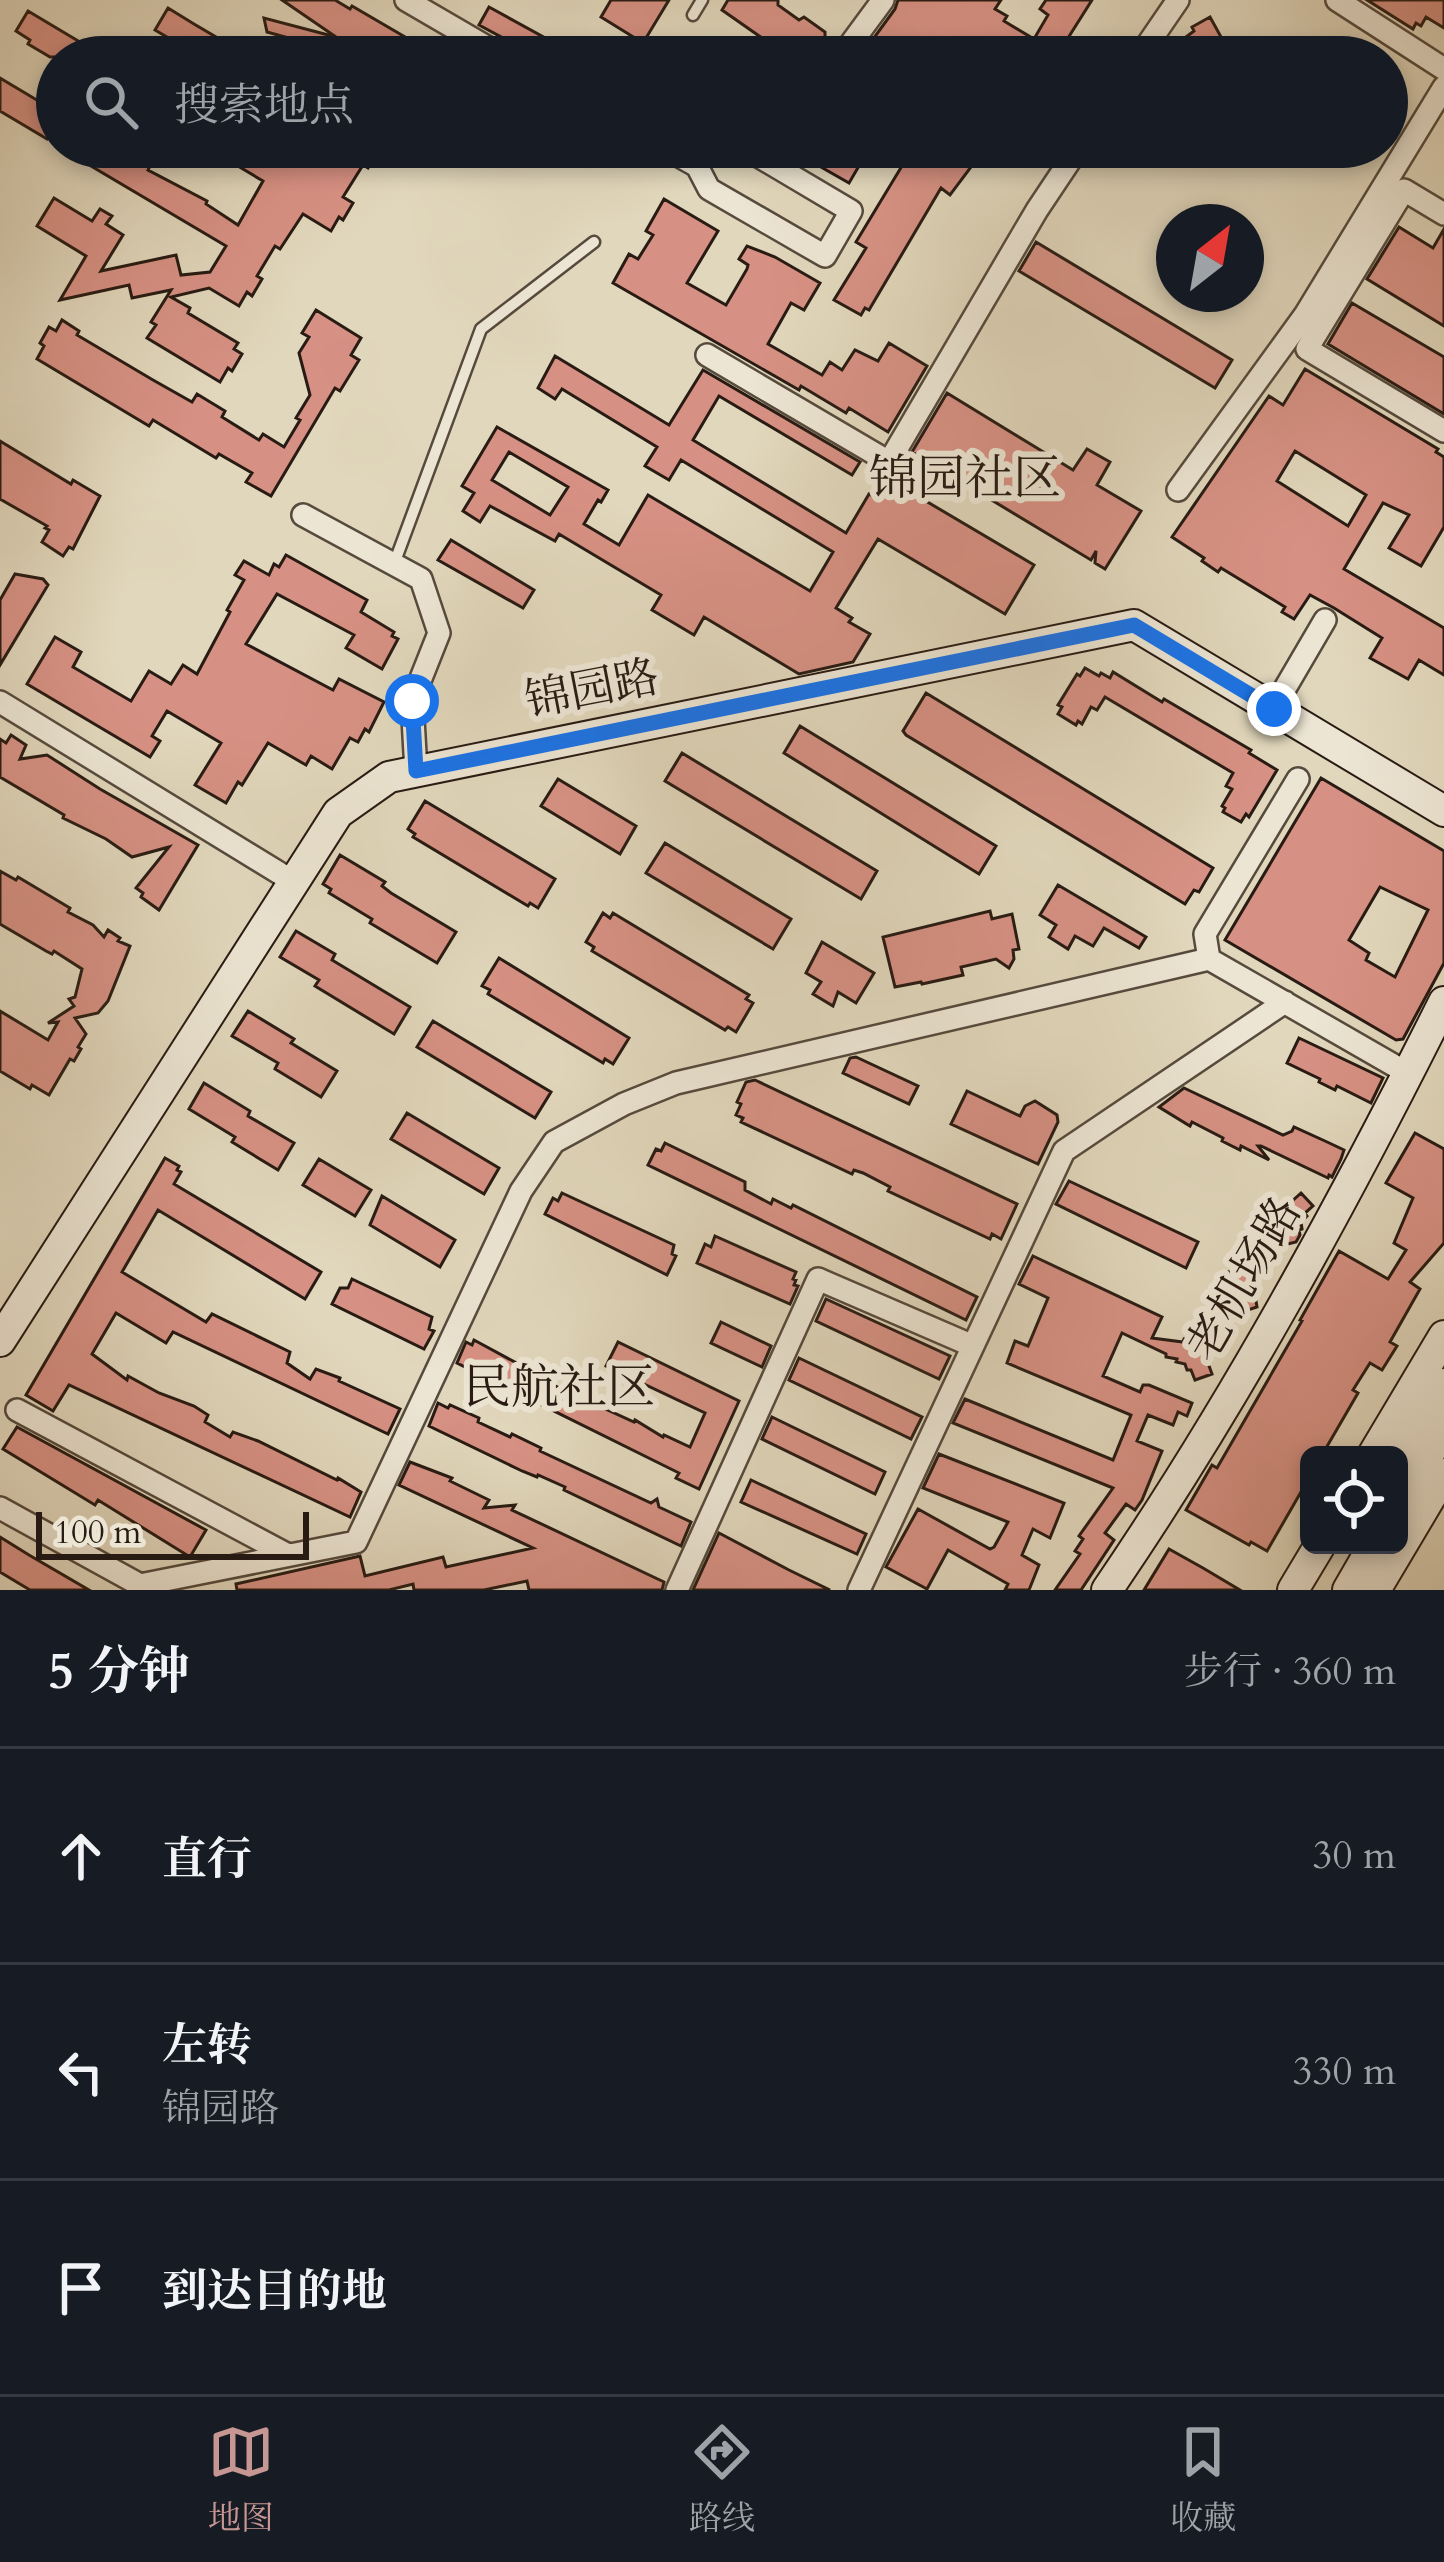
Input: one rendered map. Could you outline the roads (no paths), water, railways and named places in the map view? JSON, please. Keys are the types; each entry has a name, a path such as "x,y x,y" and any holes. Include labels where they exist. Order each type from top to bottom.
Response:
{"street":[{"path":"406,0 468,36"},
{"path":"856,36 883,0"},
{"path":"1153,36 1178,0"},
{"path":"1337,0 1393,36"},
{"path":"1408,46 1444,69"},
{"path":"1408,146 1444,87"},
{"path":"698,168 709,189 825,256 851,211 778,168"},
{"path":"707,355 889,462 1065,168"},
{"path":"1178,490 1305,315 1395,168"},
{"path":"1444,214 1404,190 1307,349 1444,431"},
{"path":"304,515 421,579 439,633 412,701 416,771"},
{"path":"1274,709 1325,620"},
{"name":"锦园路","path":"0,1341 338,813 389,777 1134,625 1444,811"},
{"path":"0,702 294,881"},
{"path":"1209,958 1205,934 1298,779"},
{"path":"0,1508 144,1587 356,1542 521,1191 554,1142 624,1104 676,1083 1209,958 1408,1074"},
{"path":"859,1590 1064,1151 1285,1002"},
{"name":"老机场路","path":"1107,1590 1153,1523 1286,1302 1444,1003"},
{"path":"677,1590 818,1279 973,1346"},
{"path":"1378,1446 1444,1336"},
{"path":"1408,1447 1444,1384"},
{"path":"17,1410 288,1555"},
{"path":"1408,1488 1444,1428"},
{"path":"1375,1590 1444,1474"},
{"path":"1293,1590 1315,1554"},
{"path":"1327,1590 1347,1554"},
{"path":"1348,1590 1369,1554"}],"lane":[{"path":"693,15 702,0"},
{"path":"394,564 481,329 594,242"}],"district":[{"name":"锦园社区","path":"965,478"},
{"name":"民航社区","path":"559,1387"}]}
